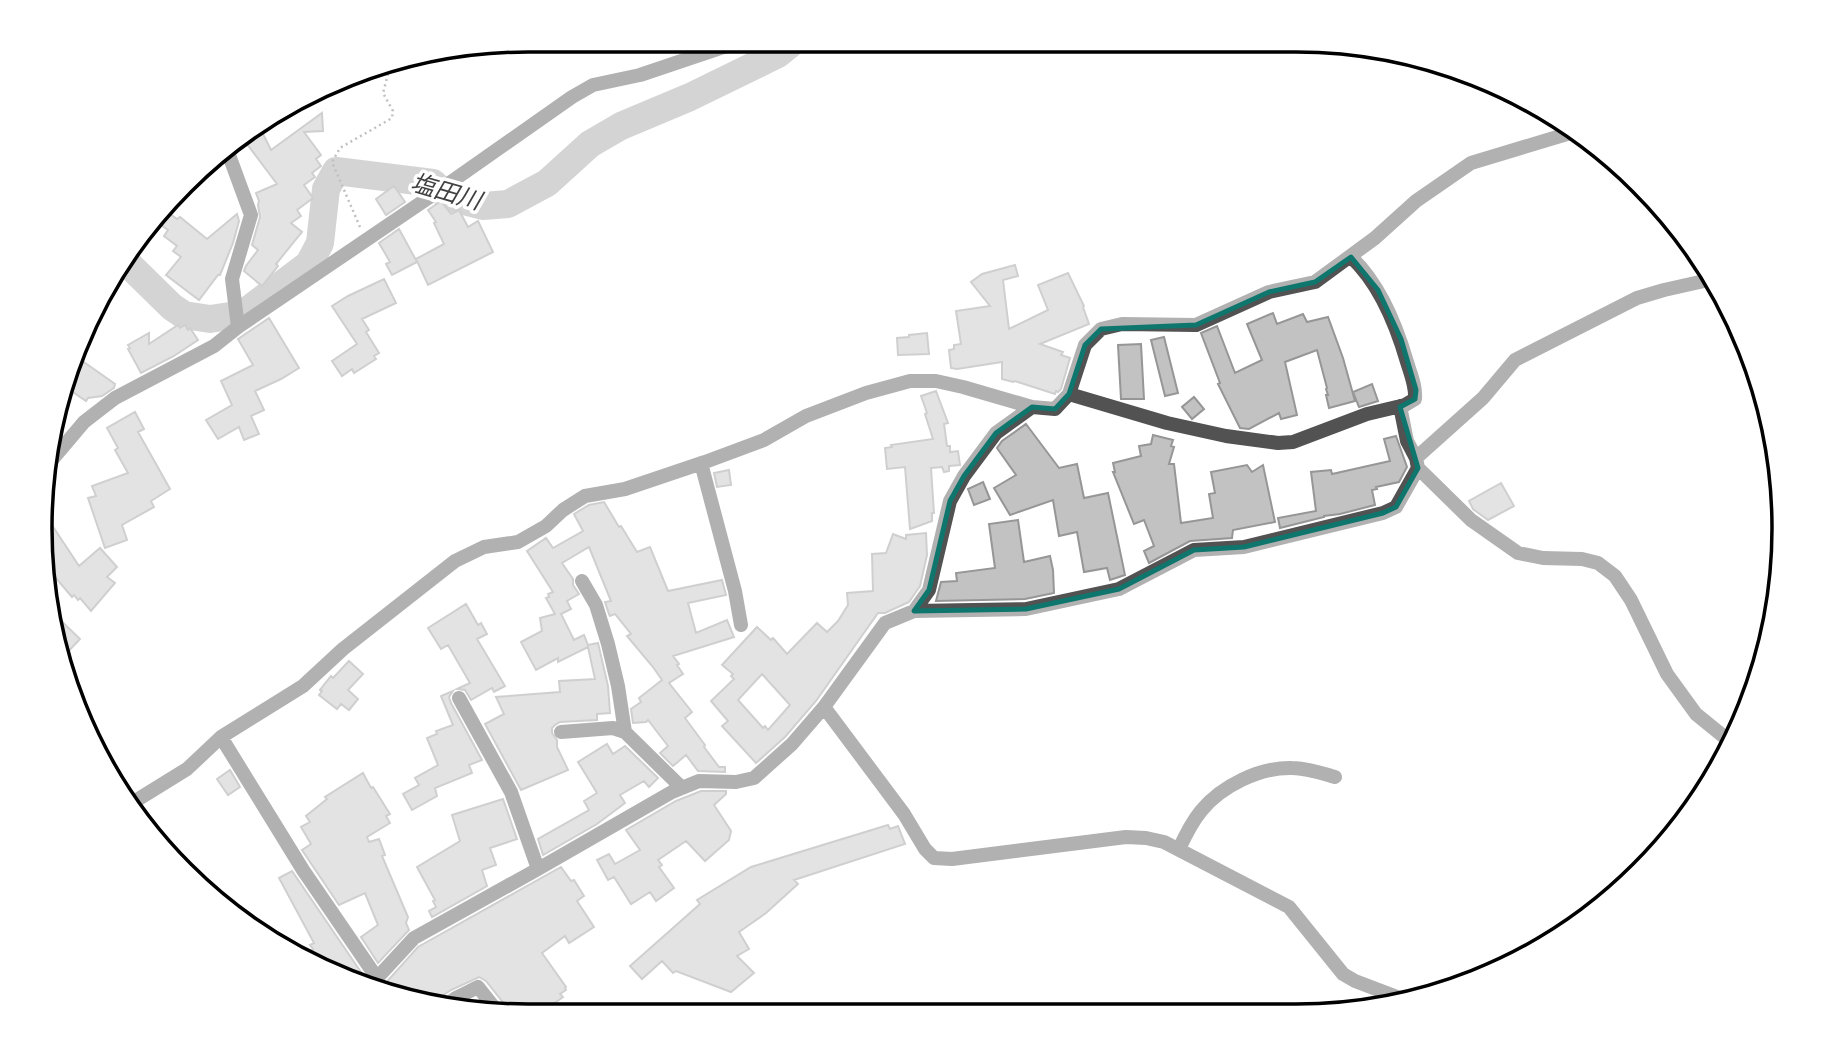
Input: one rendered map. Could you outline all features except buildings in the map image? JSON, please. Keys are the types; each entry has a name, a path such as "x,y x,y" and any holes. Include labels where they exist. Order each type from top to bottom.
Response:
{"street":[{"path":"60,451 84,422 116,398 214,346 572,97 593,85 640,75 708,52"},
{"path":"138,799 187,769 220,737 303,686 344,649 455,561 484,547 518,542 546,526 563,510 585,496 625,489 701,463 764,440 807,416 866,393 910,382 936,381 1032,407 1055,409 1069,394 1085,345 1101,330 1122,324 1196,325 1269,292 1315,282 1375,239 1416,201 1471,163 1563,135"},
{"path":"230,158 251,215 232,279 238,327"},
{"path":"1069,394 1167,423 1226,436 1278,443 1293,442 1367,414 1415,400 1416,390 1401,339 1378,289 1351,257"},
{"path":"377,980 414,938 672,792 699,781 736,782 754,779 792,744 824,707 885,623 914,611 1026,609 1119,589 1194,550 1244,547 1383,513 1396,507 1417,463 1483,398 1516,360 1637,298 1702,281"},
{"path":"1400,406 1407,441 1417,463 1471,520 1518,553 1543,558 1582,559 1598,563 1615,576 1631,600 1667,674 1696,714 1723,736"},
{"path":"914,611 929,590 950,500 996,433 1032,407"},
{"path":"701,463 736,591 741,625"},
{"path":"582,581 596,605 608,644 625,732"},
{"path":"459,698 511,792 538,869"},
{"path":"824,707 934,858 952,859 1126,837 1164,842 1289,906 1343,974 1390,994"},
{"path":"561,732 613,728 625,732 682,788"},
{"path":"220,737 368,976"},
{"path":"1178,849 1202,810 1228,787 1248,777 1291,768 1307,769 1335,777"},
{"path":"456,998 478,987 490,1002"}],"path":[{"path":"365,239 332,162 340,148 392,118 393,111 383,93 388,74"}],"highlighted area":[{"path":"1351,257 1378,290 1401,339 1416,390 1415,399 1400,407 1418,468 1396,507 1383,513 1244,547 1194,550 1119,589 1026,609 914,611 929,590 950,501 964,476 996,433 1032,407 1055,409 1069,394 1085,345 1101,329 1196,325 1269,292 1315,282"}],"waterway":[{"name":"塩田川","path":"131,267 172,307 184,315 210,319 243,314 309,264 320,243 326,189 336,171 433,183 448,197 483,206 508,204 547,183 590,144 621,126 690,97 780,52"}]}
